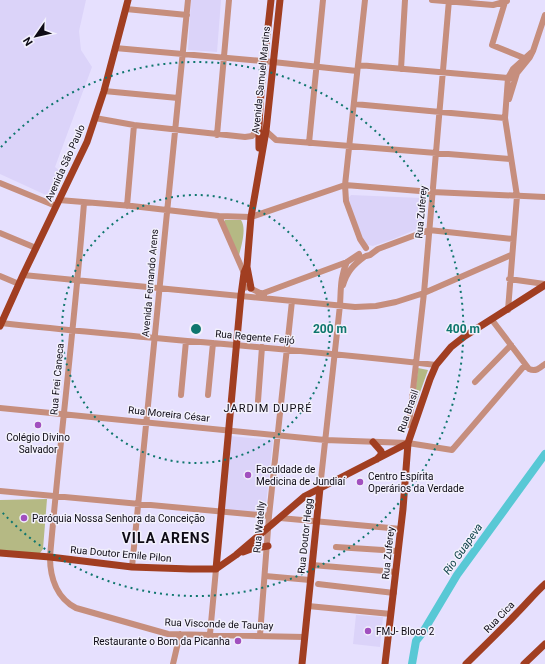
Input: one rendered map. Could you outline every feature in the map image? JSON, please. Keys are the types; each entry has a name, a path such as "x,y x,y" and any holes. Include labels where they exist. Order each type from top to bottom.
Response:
{"main road":[{"name":"Avenida São Paulo","path":"1,325 23,275 87,142 104,91 128,0"},
{"name":"Avenida Samuel Martins","path":"216,569 220,512 242,292 251,217 260,163 264,61 271,0"},
{"name":"Avenida Samuel Martins","path":"262,130 273,62 280,0"},
{"path":"245,269 252,289"},
{"name":"Rua Brasil","path":"236,555 305,496 408,443 414,416 436,365 451,347 465,336 508,310 545,284"},
{"path":"373,442 381,451 381,455 377,459"},
{"name":"Rua Zuferey","path":"385,664 394,593 408,443"},
{"name":"Rua Doutor Hegg","path":"302,664 320,488"},
{"path":"216,569 236,555 251,549 268,546"},
{"name":"Rua Doutor Emile Pilon","path":"0,553 50,557 132,567 216,569"},
{"name":"Rua Cica","path":"466,664 545,584"},
{"path":"524,664 545,644"}],"street":[{"name":"Avenida Fernando Arens","path":"132,567 178,98 184,54 188,0"},
{"path":"217,135 229,0"},
{"path":"310,143 323,0"},
{"path":"364,252 346,201 345,185 365,0"},
{"path":"401,69 405,0"},
{"path":"432,0 492,5 507,1"},
{"name":"Rua Zuferey","path":"409,425 414,416 416,363 424,293 449,1"},
{"path":"507,1 492,45 524,58"},
{"path":"126,9 187,15"},
{"path":"506,108 515,77 533,51 545,15"},
{"path":"115,48 317,66 401,69 508,78 515,77"},
{"path":"508,310 509,280 517,196 505,118 508,78 513,69 533,51"},
{"path":"104,91 178,98"},
{"path":"354,104 505,118"},
{"path":"95,118 134,125 245,138 262,130 276,140 511,159"},
{"path":"127,206 134,125"},
{"path":"0,183 57,203 127,206 219,216 251,217 345,185 432,192 545,198"},
{"name":"Rua Frei Caneca","path":"50,557 78,281 84,203"},
{"path":"219,216 245,269"},
{"path":"261,294 347,262 364,252 378,250 429,230 513,239"},
{"path":"0,233 36,248"},
{"name":"Rua Doutor Hegg","path":"341,290 346,276 364,252"},
{"path":"242,292 249,297 355,307 376,306 396,302 424,293 511,255"},
{"name":"Rua Doutor Hegg","path":"320,488 342,277 343,269 347,262"},
{"path":"23,275 160,288 242,292 252,289 271,298"},
{"path":"0,276 19,284"},
{"path":"509,280 545,284"},
{"path":"249,297 252,289"},
{"name":"Rua Watelly","path":"260,635 268,546 269,516 279,434 292,301"},
{"path":"492,320 529,369 536,370 545,364"},
{"name":"Rua Regente Feijó","path":"1,325 262,347 436,365"},
{"path":"181,395 186,341"},
{"path":"208,395 213,343"},
{"path":"475,382 511,345"},
{"path":"258,401 262,347"},
{"name":"Rua Moreira César","path":"0,408 279,434 325,440 408,443 452,450 525,365"},
{"path":"0,491 269,516"},
{"path":"280,518 400,529"},
{"path":"336,547 398,551"},
{"name":"Rua Visconde de Taunay","path":"50,557 50,570 59,592 65,600 70,605 108,618 168,634 305,637"},
{"path":"312,565 396,572"},
{"path":"210,634 216,569"},
{"path":"265,576 310,580"},
{"path":"318,584 394,593"},
{"path":"308,606 391,614"},
{"path":"173,664 180,634"}],"shaded area":[{"path":"0,0 86,0 79,31 81,50 92,67 55,167 62,173 48,196 0,174"},
{"path":"191,0 221,0 217,52 188,50"},
{"path":"351,195 421,198 423,200 422,227 373,246 363,244 346,201"},
{"name":"Faculdade de Medicina de Jundiaí","path":"230,436 273,440 265,514 222,510"},
{"name":"FMJ- Bloco 2","path":"356,615 383,617 380,647 353,644"}],"green space":[{"path":"225,220 241,220 243,224 243,238 239,256 224,222"},
{"path":"418,368 428,370 413,412"},
{"path":"47,499 43,549 40,553 0,550 0,500"}],"waterway":[{"name":"Rio Guapeva","path":"412,664 416,641 457,575 545,454"}],"place":[{"name":"Colégio Divino Salvador","path":"38,425"},
{"name":"Faculdade de Medicina de Jundiaí","path":"248,475"},
{"name":"Centro Espírita Operários da Verdade","path":"360,482"},
{"name":"Paróquia Nossa Senhora da Conceição","path":"24,518"},
{"name":"FMJ- Bloco 2","path":"368,631"},
{"name":"Restaurante o Bom da Picanha","path":"238,641"}],"district":[{"name":"JARDIM DUPRÉ","path":"268,408"},
{"name":"VILA ARENS","path":"166,538"}]}
